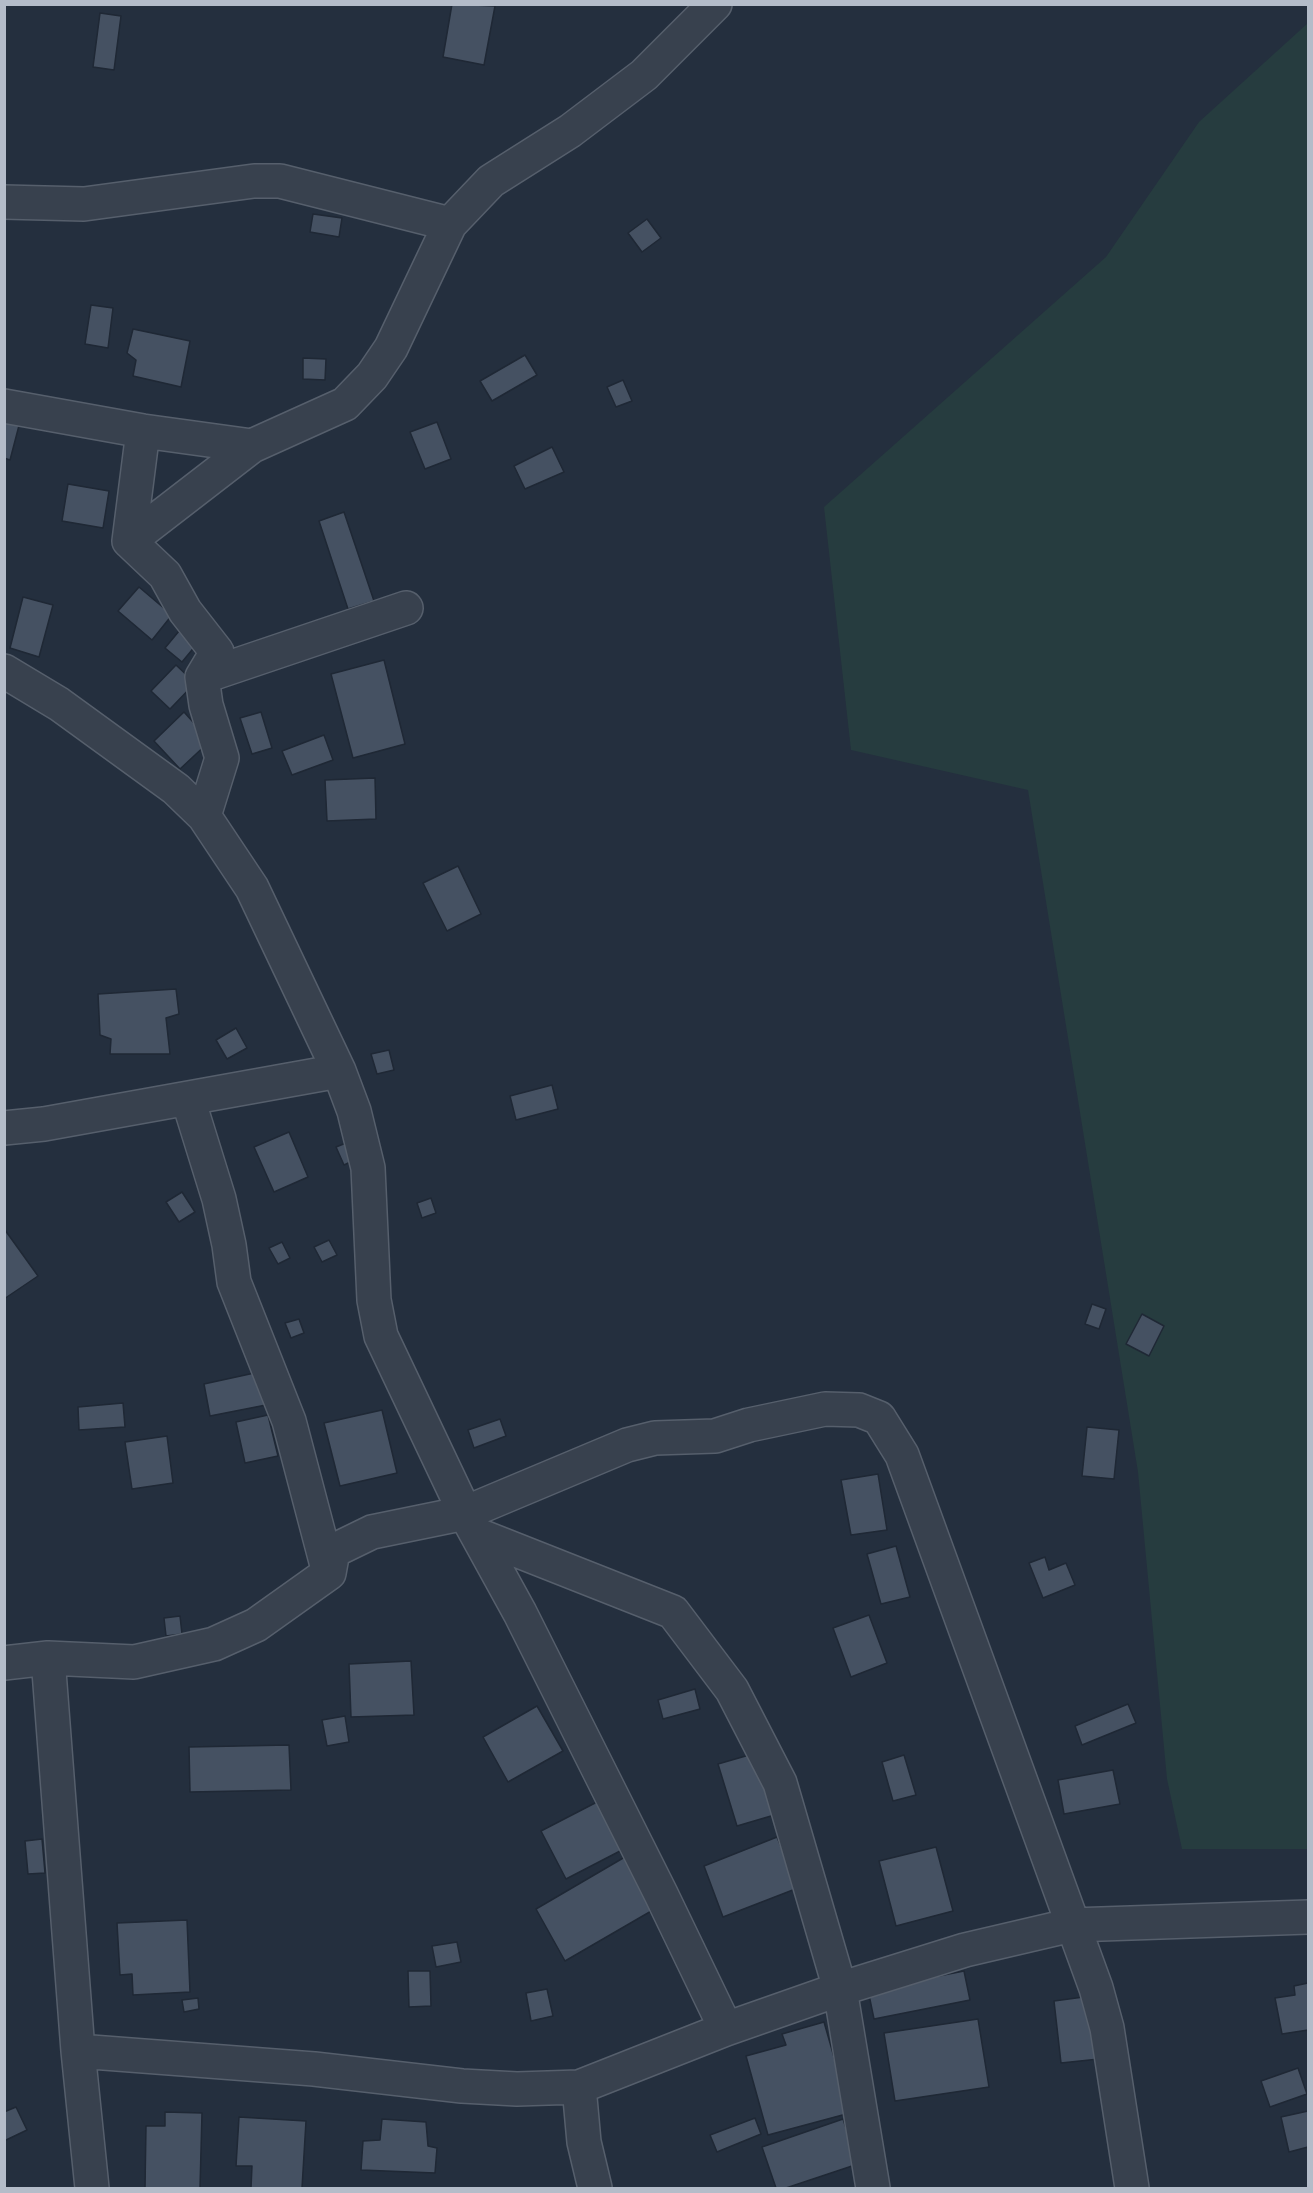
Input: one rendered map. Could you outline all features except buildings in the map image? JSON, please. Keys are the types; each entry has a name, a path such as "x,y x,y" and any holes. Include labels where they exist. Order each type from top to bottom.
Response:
{"street":[{"path":"129,541 252,446 345,404 372,376 391,348 450,224 491,181 570,131 644,75 715,4"},
{"path":"4,202 84,204 254,181 280,181 450,224"},
{"path":"4,406 143,431 252,446"},
{"path":"129,541 143,431"},
{"path":"129,541 165,575 185,611 218,652 202,677 206,705 222,759 204,816"},
{"path":"202,677 406,608"},
{"path":"4,671 59,704 176,789 204,816 252,888 339,1071 354,1110 368,1168 374,1300 381,1336 472,1524 656,1883 726,2029"},
{"path":"4,1128 44,1124 188,1100 339,1071"},
{"path":"188,1100 219,1199 230,1245 234,1282 289,1421 329,1573"},
{"path":"4,1663 48,1658 134,1662 214,1644 256,1625 329,1573 333,1551 372,1532 472,1524 582,1462 636,1443 655,1438 715,1436 750,1425 825,1409 859,1410 879,1418 902,1455 1096,1988 1107,2028 1132,2188"},
{"path":"472,1524 673,1612 732,1690 780,1783 840,1989 873,2188"},
{"path":"48,1658 78,2051 92,2188"},
{"path":"78,2051 314,2069 462,2086 517,2089 579,2087 726,2029 840,1989 965,1950 1072,1924 1308,1917"},
{"path":"579,2087 584,2142 595,2188"}],"green space":[{"path":"1308,23 1308,1849 1182,1849 1167,1779 1138,1472 1028,790 851,750 824,507 1106,257 1199,122"}]}
